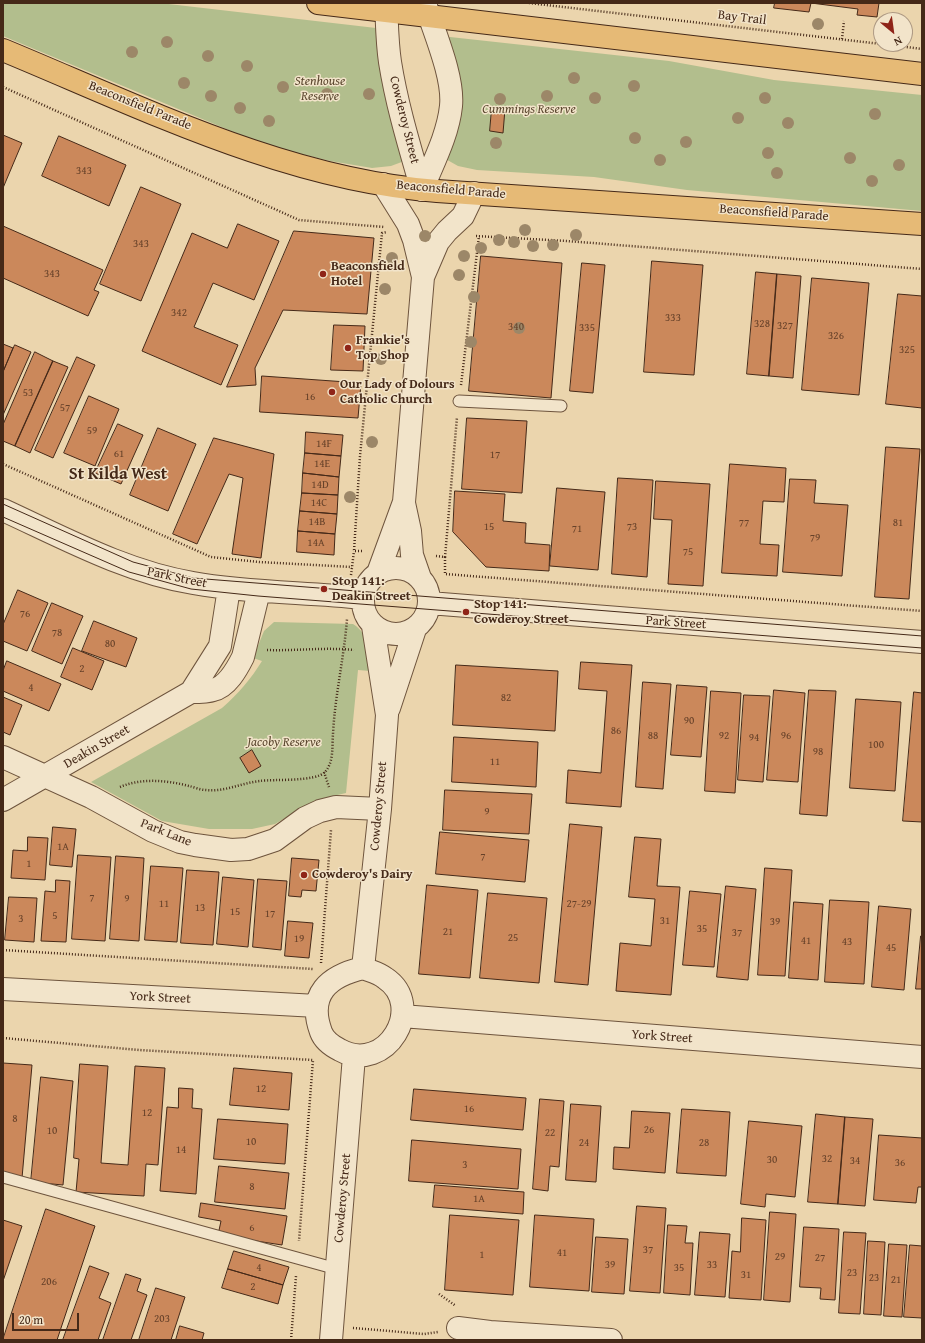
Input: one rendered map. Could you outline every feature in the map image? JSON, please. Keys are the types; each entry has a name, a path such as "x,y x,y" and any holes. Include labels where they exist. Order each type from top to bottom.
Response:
{"main road":[{"path":"318,3 427,10 922,74"},
{"name":"Beaconsfield Parade","path":"3,50 258,153 302,167 383,184 422,190 922,224"}],"street":[{"name":"Cowderoy Street","path":"386,7 390,60 398,103 422,190"},
{"name":"Cowderoy Street","path":"422,190 444,135 451,105 450,90 444,63 427,10"},
{"path":"383,184 408,224 423,277"},
{"path":"404,502 410,531 412,555 420,578 428,591 429,603 425,617 414,629 398,635 380,631 373,626 364,612 362,598 366,585 378,573 404,502 423,277 438,242 463,216 474,193"},
{"name":"Park Street","path":"3,510 131,567 192,583 259,591 362,598"},
{"path":"378,573 395,568 412,572 420,578"},
{"path":"191,692 204,669 220,646 229,588"},
{"name":"Deakin Street","path":"3,800 191,692 215,690 225,682 238,666 246,647 259,591"},
{"name":"Park Street","path":"429,603 922,642"},
{"name":"Cowderoy Street","path":"363,968 380,809 386,715 373,626"},
{"name":"Cowderoy Street","path":"386,715 414,629"},
{"name":"Park Lane","path":"3,757 91,797 153,831 180,842 231,850 248,849 266,844 284,834 305,818 320,811 336,807 380,809"},
{"path":"363,968 386,978 395,989 401,1002 402,1016 399,1028 393,1039 384,1048 373,1053 354,1056 332,1046 322,1035 317,1021 317,1006 321,992 331,980 344,972 363,968"},
{"name":"York Street","path":"3,989 317,1006"},
{"name":"York Street","path":"402,1016 922,1057"},
{"name":"Cowderoy Street","path":"332,1333 354,1056"},
{"path":"458,1328 490,1332 611,1340"}],"lane":[{"path":"459,400 561,406"},
{"path":"3,1177 337,1269"}],"path":[{"name":"Bay Trail","path":"529,3 873,43"},
{"path":"842,39 844,21"},
{"path":"3,87 299,220 388,228"},
{"path":"370,552 354,551 360,456 382,234 393,229"},
{"path":"473,236 567,241 922,269"},
{"path":"3,464 211,557 259,562 352,567"},
{"path":"445,557 445,574 922,611"},
{"path":"91,797 129,783 156,781 188,785 206,790 225,790 258,781 313,777 324,772 331,762 336,699 347,625"},
{"path":"262,649 283,650 307,648 358,651"},
{"path":"3,950 320,969 331,829 336,807 324,772"},
{"path":"3,1038 139,1050 313,1060 291,1340"},
{"path":"332,1333 424,1334 458,1328"}],"green space":[{"name":"Stenhouse Reserve","path":"3,3 160,3 376,28 407,160 391,166 372,168 330,161 289,151 243,136 3,36"},
{"name":"Cummings Reserve","path":"450,37 669,61 774,80 922,95 922,211 687,190 594,177 477,170 458,166 442,157 445,38"},
{"name":"Jacoby Reserve","path":"274,622 353,624 363,633 367,645 370,671 358,670 346,793 316,800 275,824 252,829 209,829 162,821 91,782 222,708 244,686 262,661 253,658 264,631"}],"building":[{"path":"775,3 811,3 809,12 774,8"},
{"path":"811,3 879,3 878,12 873,12 873,17 857,15 858,9"},
{"path":"492,108 505,109 503,133 490,131"},
{"path":"3,135 22,143 3,188"},
{"path":"59,136 126,165 109,206 42,176"},
{"path":"141,187 181,204 141,301 100,284"},
{"path":"238,224 279,241 254,300 213,283 194,327 238,345 221,385 142,351 192,233 227,248"},
{"path":"3,226 103,270 94,290 99,292 88,316 3,278"},
{"name":"Beaconsfield Hotel","path":"294,231 374,238 367,314 283,310 255,368 256,385 227,387"},
{"path":"481,256 562,263 551,398 469,391"},
{"path":"652,261 703,265 694,375 644,372"},
{"path":"582,263 605,265 593,393 570,391"},
{"path":"756,272 777,274 769,376 747,374"},
{"path":"777,274 801,276 793,378 769,376"},
{"path":"812,278 869,283 859,395 802,390"},
{"path":"898,294 922,296 922,408 886,404"},
{"name":"Frankie's Top Shop","path":"334,325 365,326 363,371 331,370"},
{"path":"3,344 13,348 3,372"},
{"path":"15,345 31,352 3,415 3,372"},
{"path":"35,352 53,361 15,446 3,441 3,425"},
{"path":"77,357 95,365 53,458 35,450"},
{"path":"53,361 68,367 30,453 15,446"},
{"path":"262,376 361,383 358,418 260,412"},
{"path":"89,396 119,409 95,466 64,453"},
{"path":"467,418 527,421 522,493 462,489"},
{"path":"118,424 143,435 121,484 95,473"},
{"path":"158,428 196,444 168,511 130,495"},
{"path":"306,432 343,435 341,456 305,453"},
{"path":"214,438 274,454 261,558 232,554 243,478 229,474 197,544 173,534"},
{"path":"886,447 920,449 909,599 875,597"},
{"path":"305,453 341,456 339,477 303,473"},
{"path":"730,464 786,468 784,502 763,501 760,544 779,545 777,576 722,573"},
{"path":"303,473 339,477 338,495 302,493"},
{"path":"618,478 653,480 647,577 612,574"},
{"path":"790,479 816,480 814,503 848,505 842,576 783,572"},
{"path":"656,481 710,484 703,586 668,584 672,520 654,519"},
{"path":"557,488 605,492 598,570 550,566"},
{"path":"455,491 505,494 503,521 526,523 525,543 550,545 549,571 486,567 453,532"},
{"path":"302,493 338,495 337,514 300,511"},
{"path":"300,511 337,514 335,534 298,531"},
{"path":"298,531 335,534 334,555 297,552"},
{"path":"18,590 48,603 27,651 3,641 3,625"},
{"path":"52,603 83,616 62,664 32,651"},
{"path":"94,621 137,638 126,667 82,651"},
{"path":"73,648 104,661 92,690 61,677"},
{"path":"7,661 61,684 49,711 3,691 3,671"},
{"path":"581,662 632,665 621,807 566,803 568,770 601,773 607,691 579,689"},
{"path":"456,665 558,671 555,731 453,725"},
{"path":"643,682 671,684 663,789 636,787"},
{"path":"677,685 707,687 701,757 671,755"},
{"path":"774,690 805,693 798,782 767,780"},
{"path":"809,690 836,691 827,816 800,814"},
{"path":"711,691 741,693 735,793 705,791"},
{"path":"914,692 922,693 922,822 903,821"},
{"path":"744,695 770,696 763,782 738,780"},
{"path":"3,697 22,705 10,735 3,732"},
{"path":"856,699 901,702 895,791 850,788"},
{"path":"454,737 538,742 536,787 452,782"},
{"path":"252,750 261,766 249,773 240,758"},
{"path":"445,790 532,794 529,834 443,830"},
{"path":"570,824 602,827 588,985 555,982"},
{"path":"53,827 76,829 72,867 50,865"},
{"path":"440,832 529,840 525,882 436,874"},
{"path":"28,837 48,838 45,880 11,878 13,850 27,851"},
{"path":"635,837 661,839 657,886 680,887 671,995 616,991 620,943 651,946 655,899 629,897"},
{"path":"78,855 111,857 105,941 72,939"},
{"path":"116,856 144,858 139,941 110,939"},
{"name":"Cowderoy's Dairy","path":"292,858 319,860 316,891 302,890 301,897 289,896"},
{"path":"151,866 183,868 177,942 145,940"},
{"path":"765,868 792,870 785,976 758,975"},
{"path":"187,870 219,872 213,945 181,943"},
{"path":"223,877 254,880 248,947 217,944"},
{"path":"258,879 287,881 281,950 253,947"},
{"path":"56,880 70,881 66,942 41,941 45,891 55,892"},
{"path":"427,885 478,890 470,978 419,974"},
{"path":"726,886 756,889 748,980 717,977"},
{"path":"690,891 721,894 714,967 683,965"},
{"path":"488,893 547,898 539,983 480,978"},
{"path":"9,897 37,898 34,942 5,940"},
{"path":"830,900 869,902 864,984 825,982"},
{"path":"794,902 823,904 818,980 789,978"},
{"path":"879,906 911,909 904,990 872,987"},
{"path":"288,921 313,923 309,958 285,956"},
{"path":"921,936 922,989 916,989"},
{"path":"3,1063 32,1065 22,1178 3,1172"},
{"path":"80,1064 108,1066 101,1163 128,1165 135,1066 165,1068 158,1165 146,1164 144,1196 76,1192 79,1159 74,1158"},
{"path":"234,1068 292,1073 289,1110 230,1105"},
{"path":"41,1077 73,1081 63,1185 31,1182"},
{"path":"179,1088 193,1089 192,1108 202,1109 196,1194 160,1191 167,1107 178,1108"},
{"path":"414,1089 526,1098 523,1130 411,1120"},
{"path":"540,1099 564,1101 559,1167 550,1166 548,1191 533,1189"},
{"path":"571,1104 601,1106 596,1182 566,1180"},
{"path":"682,1109 730,1112 726,1176 677,1173"},
{"path":"632,1111 670,1113 665,1173 613,1169 614,1147 629,1148"},
{"path":"816,1114 845,1117 838,1204 808,1202"},
{"path":"845,1117 873,1119 865,1206 838,1204"},
{"path":"218,1119 288,1124 285,1164 214,1159"},
{"path":"749,1121 802,1126 795,1197 766,1194 765,1207 741,1204"},
{"path":"879,1135 922,1138 922,1187 918,1187 916,1203 874,1200"},
{"path":"412,1140 521,1149 518,1189 409,1181"},
{"path":"219,1166 289,1173 285,1209 215,1202"},
{"path":"435,1185 524,1192 523,1214 433,1207"},
{"path":"201,1203 287,1216 282,1245 218,1235 221,1221 199,1217"},
{"path":"637,1206 666,1208 660,1293 630,1291"},
{"path":"46,1209 95,1226 57,1340 3,1340"},
{"path":"770,1212 796,1214 790,1302 764,1300"},
{"path":"450,1215 519,1220 513,1295 445,1290"},
{"path":"535,1215 594,1219 589,1291 530,1287"},
{"path":"742,1218 766,1220 761,1300 729,1298 732,1251 740,1252"},
{"path":"3,1220 22,1226 3,1281"},
{"path":"668,1225 687,1226 685,1243 693,1243 690,1295 664,1293"},
{"path":"804,1227 839,1229 835,1300 820,1299 821,1288 800,1287"},
{"path":"700,1232 730,1234 725,1297 695,1295"},
{"path":"844,1232 866,1233 860,1314 839,1313"},
{"path":"596,1237 628,1239 624,1294 592,1292"},
{"path":"868,1241 885,1242 881,1315 864,1314"},
{"path":"889,1244 907,1245 902,1317 884,1316"},
{"path":"910,1245 922,1246 922,1318 904,1317"},
{"path":"234,1251 289,1267 283,1285 228,1269"},
{"path":"90,1266 109,1273 99,1298 111,1303 98,1340 63,1340"},
{"path":"228,1269 283,1285 278,1304 222,1288"},
{"path":"126,1274 141,1279 137,1291 147,1295 131,1340 103,1340"},
{"path":"156,1288 185,1297 171,1340 139,1340"},
{"path":"180,1326 204,1333 202,1340 176,1340"}],"tram line":[{"path":"3,504 133,562 193,578 922,636"},
{"path":"3,517 129,572 191,589 258,596 922,648"}],"place":[{"name":"Beaconsfield Hotel","path":"323,274"},
{"name":"Frankie's Top Shop","path":"348,348"},
{"name":"Our Lady of Dolours Catholic Church","path":"332,392"},
{"name":"Stop 141: Deakin Street","path":"324,589"},
{"name":"Stop 141: Cowderoy Street","path":"466,612"},
{"name":"Cowderoy's Dairy","path":"304,875"}],"district":[{"name":"St Kilda West","path":"118,475"}]}
